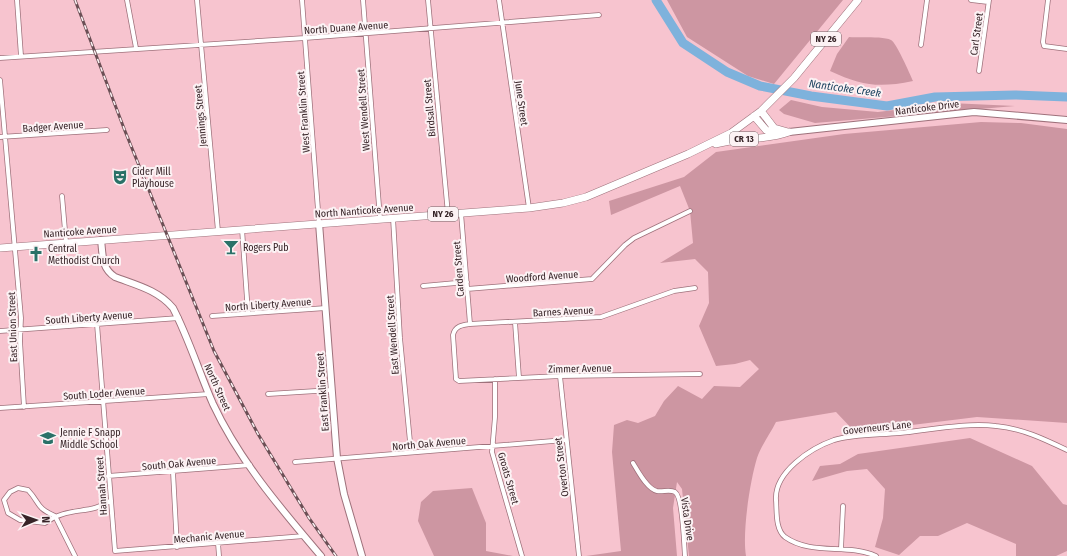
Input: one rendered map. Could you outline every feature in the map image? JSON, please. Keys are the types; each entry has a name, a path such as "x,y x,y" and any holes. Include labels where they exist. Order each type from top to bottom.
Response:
{"main road":[{"name":"NY 26","path":"700,149 732,133 768,105 794,78 858,0"},
{"name":"CR 13","path":"761,111 774,128 789,132"},
{"name":"CR 13","path":"754,116 770,133 779,136"},
{"name":"CR 13","path":"700,149 724,142 779,136 789,132"},
{"name":"North Nanticoke Avenue","path":"162,235 529,208 563,203 586,196 700,149"},
{"name":"Nanticoke Avenue","path":"0,248 162,235"}],"street":[{"path":"17,0 21,56"},
{"path":"127,0 136,48"},
{"name":"Jennings Street","path":"197,0 218,231"},
{"name":"West Franklin Street","path":"302,0 319,224"},
{"name":"West Wendell Street","path":"363,0 380,219"},
{"name":"Birdsall Street","path":"428,0 448,214"},
{"name":"June Street","path":"499,0 529,208"},
{"path":"922,45 927,0"},
{"path":"971,0 989,1"},
{"path":"1048,0 1043,42 1044,46 1065,49"},
{"name":"Carl Street","path":"979,71 989,1"},
{"name":"North Duane Avenue","path":"0,58 305,38 599,15"},
{"name":"East Union Street","path":"0,80 2,137 16,246 21,318 20,329 24,407"},
{"name":"Nanticoke Drive","path":"789,132 974,112 1067,120"},
{"name":"Badger Avenue","path":"2,137 107,130"},
{"path":"62,196 66,242"},
{"name":"Woodford Avenue","path":"467,289 592,279 625,245 634,238 690,210"},
{"name":"Carden Street","path":"461,213 470,324"},
{"name":"East Wendell Street","path":"393,218 400,338 411,452"},
{"name":"East Franklin Street","path":"319,224 337,458 344,494 362,556"},
{"path":"242,229 248,313"},
{"name":"North Street","path":"101,240 103,262 109,273 115,277 157,292 165,298 173,308 179,318 209,394 224,424 250,465 283,512 320,556"},
{"path":"423,286 467,282"},
{"name":"Barnes Avenue","path":"459,381 456,379 453,335 454,330 462,325 601,317 674,291 694,288"},
{"name":"North Liberty Avenue","path":"212,316 326,308"},
{"name":"South Liberty Avenue","path":"0,331 179,318"},
{"path":"515,322 519,378"},
{"name":"Hannah Street","path":"97,324 115,551"},
{"name":"Zimmer Avenue","path":"459,381 560,376 700,374"},
{"name":"Overton Street","path":"560,376 565,440 579,556"},
{"name":"Groats Street","path":"495,379 495,417 492,446 522,556"},
{"path":"268,394 332,390"},
{"name":"South Loder Avenue","path":"0,408 209,394"},
{"name":"Governeurs Lane","path":"876,556 856,550 806,547 797,544 784,536 778,520 776,494 780,481 790,469 804,457 823,445 841,438 874,434 995,426 1028,433 1067,450"},
{"name":"North Oak Avenue","path":"295,462 565,440"},
{"name":"Vista Drive","path":"633,463 652,488 657,491 674,492 677,494 681,509 685,556"},
{"name":"South Oak Avenue","path":"108,476 250,465"},
{"path":"173,472 177,547"},
{"path":"75,556 55,516 44,511 37,505 28,490 18,488 10,492 4,500 8,513 20,520 45,523 55,516 68,512 102,507 110,501"},
{"path":"841,549 843,506"},
{"name":"Mechanic Avenue","path":"115,551 304,536"},
{"path":"218,543 219,556"}],"shaded area":[{"path":"667,0 843,0 774,84 748,76 687,37"},
{"path":"849,37 891,40 906,65 913,81 880,85 861,83 830,71 837,54"},
{"path":"791,100 822,107 878,112 950,103 1015,106 815,123 784,114 779,110"},
{"path":"981,122 1021,123 1067,129 1067,423 977,417 855,432 836,412 776,422 761,449 754,468 749,493 746,521 746,556 689,556 682,489 677,482 673,508 677,556 586,556 621,551 612,452 614,425 627,420 638,423 655,416 664,401 678,386 702,399 714,386 740,387 759,369 750,360 735,364 716,366 699,326 709,303 708,272 695,259 660,263 693,243 690,211 680,186 611,215 609,201 684,177 716,152 844,134"},
{"path":"970,438 1032,466 1063,504 1067,505 1067,551 1056,556 1016,556 1016,544 967,523 938,536 920,536 899,555 875,547 883,518 885,489 867,469 847,471 812,481 820,466 840,464 858,454"},
{"path":"472,488 486,523 486,551 513,556 434,556 418,521 421,502 433,491"}],"waterway":[{"name":"Nanticoke Creek","path":"656,0 683,43 727,72 760,86 811,96 887,106 935,97 1015,95 1067,97"}],"railway":[{"path":"75,0 125,131 214,351 258,434 309,518 336,556"}],"place":[{"name":"Cider Mill Playhouse","path":"120,177"},
{"name":"Rogers Pub","path":"231,247"},
{"name":"Central Methodist Church","path":"36,254"},
{"name":"Jennie F Snapp Middle School","path":"48,438"}]}
